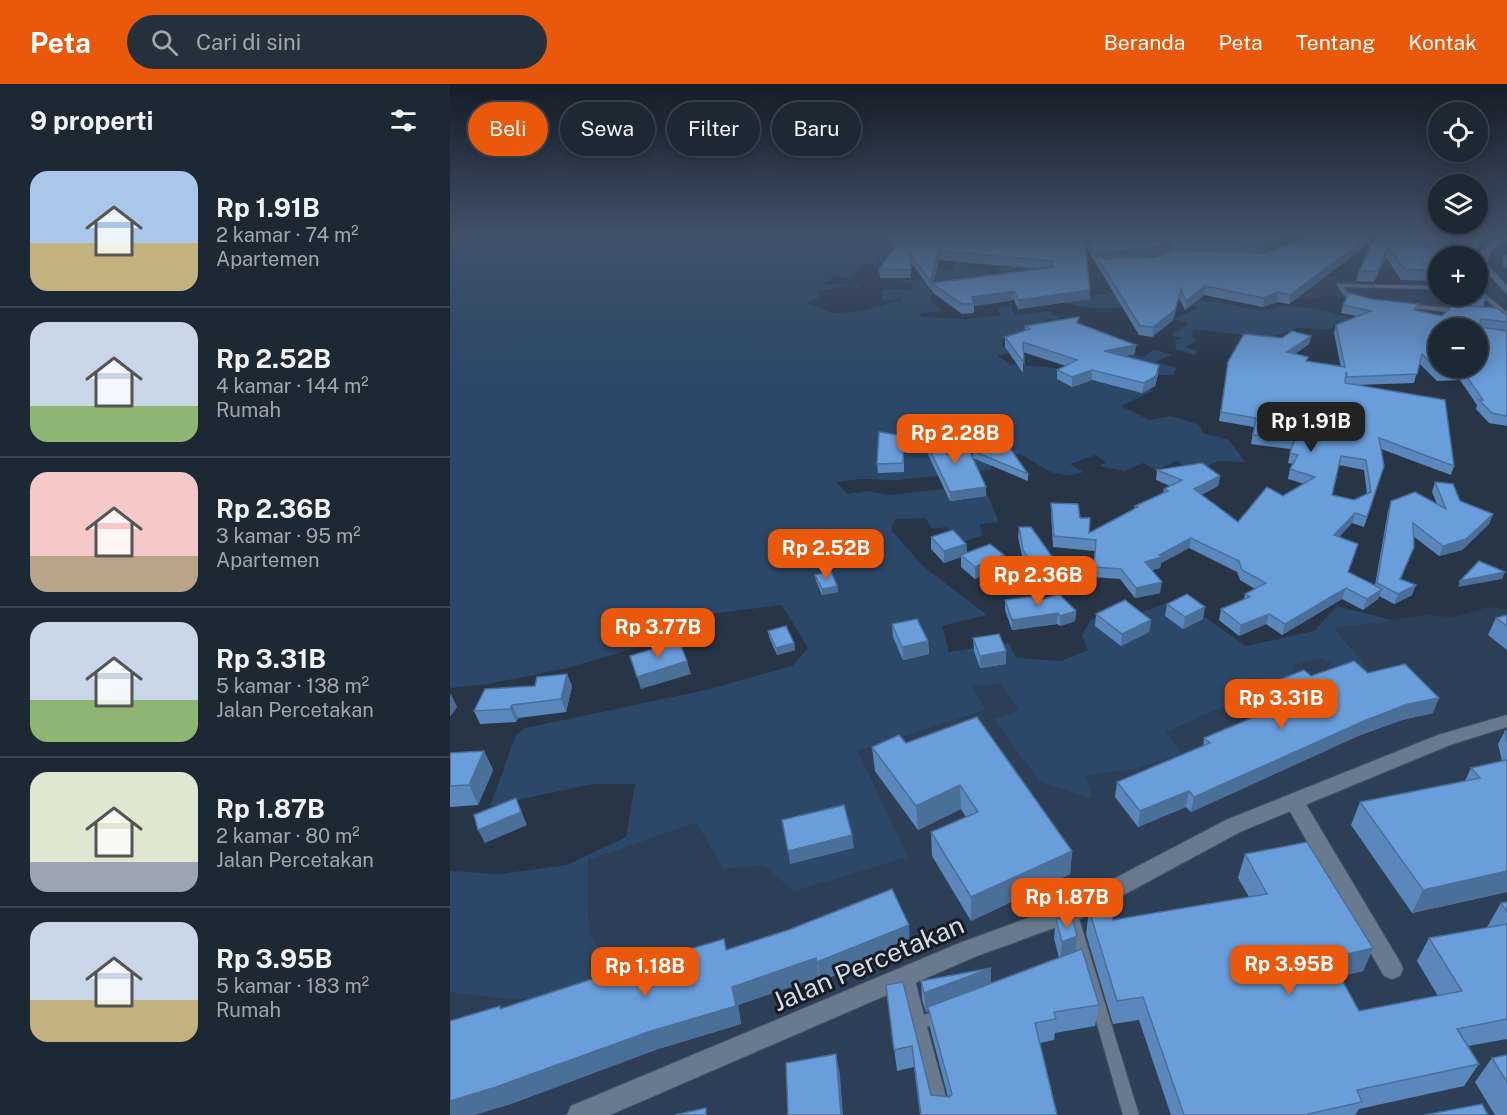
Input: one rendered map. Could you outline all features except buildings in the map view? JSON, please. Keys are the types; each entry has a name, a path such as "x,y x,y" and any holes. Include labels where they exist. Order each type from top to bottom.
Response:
{"street":[{"name":"Jalan Percetakan","path":"580,1115 908,976 1071,912 1233,826 1444,740 1507,721"},
{"path":"1294,801 1392,969"}],"lane":[{"path":"1361,301 1348,297 1340,285 1428,288"},
{"path":"1488,299 1506,314"},
{"path":"1392,305 1471,311"},
{"path":"1493,313 1506,314"},
{"path":"1071,912 1080,962 1131,1115"},
{"path":"908,976 943,1115"},
{"path":"920,1023 953,1011"}],"shaded area":[{"path":"450,284 861,286 816,291 820,297 805,304 832,313 845,313 902,301 902,298 883,300 881,291 886,289 910,289 913,284 963,284 938,290 931,295 931,301 942,311 921,313 921,317 966,319 1000,315 998,308 1011,306 1014,315 1051,311 1051,315 1059,317 1059,320 1046,319 1044,323 1003,340 1002,346 1013,353 997,355 1010,364 1067,369 1095,382 1132,354 1142,357 1154,350 1172,355 1155,362 1176,368 1173,375 1161,375 1133,366 1126,385 1154,390 1121,406 1149,420 1171,416 1199,425 1203,433 1229,440 1245,462 1218,461 1194,472 1177,461 1156,470 1143,463 1124,471 1099,466 1106,462 1095,455 1070,464 1083,472 1065,475 1043,468 1020,454 992,460 991,470 899,480 859,479 836,482 848,494 869,491 887,495 983,485 999,522 980,524 982,536 958,543 946,527 932,529 926,518 895,519 891,530 923,566 987,615 942,626 949,652 1009,643 1016,658 1061,661 1088,650 1082,635 1090,620 1122,609 1133,615 1179,599 1246,646 1314,631 1337,606 1394,621 1334,627 1370,672 1349,676 1322,658 1295,665 1292,680 1287,686 1254,678 1236,701 1166,732 1182,754 1135,769 1086,776 1092,798 1040,782 994,719 1019,710 1000,683 972,687 986,710 858,751 908,857 794,891 763,865 724,869 696,823 588,860 589,933 611,967 596,998 504,999 450,992 450,871 499,874 567,865 626,837 635,784 592,784 490,806 516,735 525,728 706,690 792,666 808,648 782,605 694,616 681,635 567,668 488,684 450,688"},
{"path":"1137,284 1197,286 1192,289 1196,291 1191,294 1203,302 1219,302 1260,310 1278,306 1309,308 1342,316 1355,323 1334,325 1330,329 1297,328 1269,338 1193,329 1192,336 1196,341 1185,347 1198,351 1194,355 1176,349 1175,341 1182,338 1171,335 1189,324 1174,319 1199,308 1180,301 1173,294 1133,295 1132,304 1108,308 1078,306 1064,301 1139,290"},
{"path":"1240,284 1388,284 1428,287 1428,306 1488,306 1488,284 1507,284 1507,337 1488,333 1488,318 1428,318 1328,295 1306,300 1237,286"},
{"path":"1488,607 1507,609 1507,1115 450,1115 450,992 504,999 611,967 589,933 588,860 696,823 724,868 763,865 886,810 858,751 985,710 971,687 1000,682 1019,710 995,719 1091,797 1086,776 1135,769 1182,754 1166,732 1236,701 1254,678 1287,686 1292,680 1295,665 1322,658 1349,676 1351,647 1333,627 1426,615 1452,617"}]}
